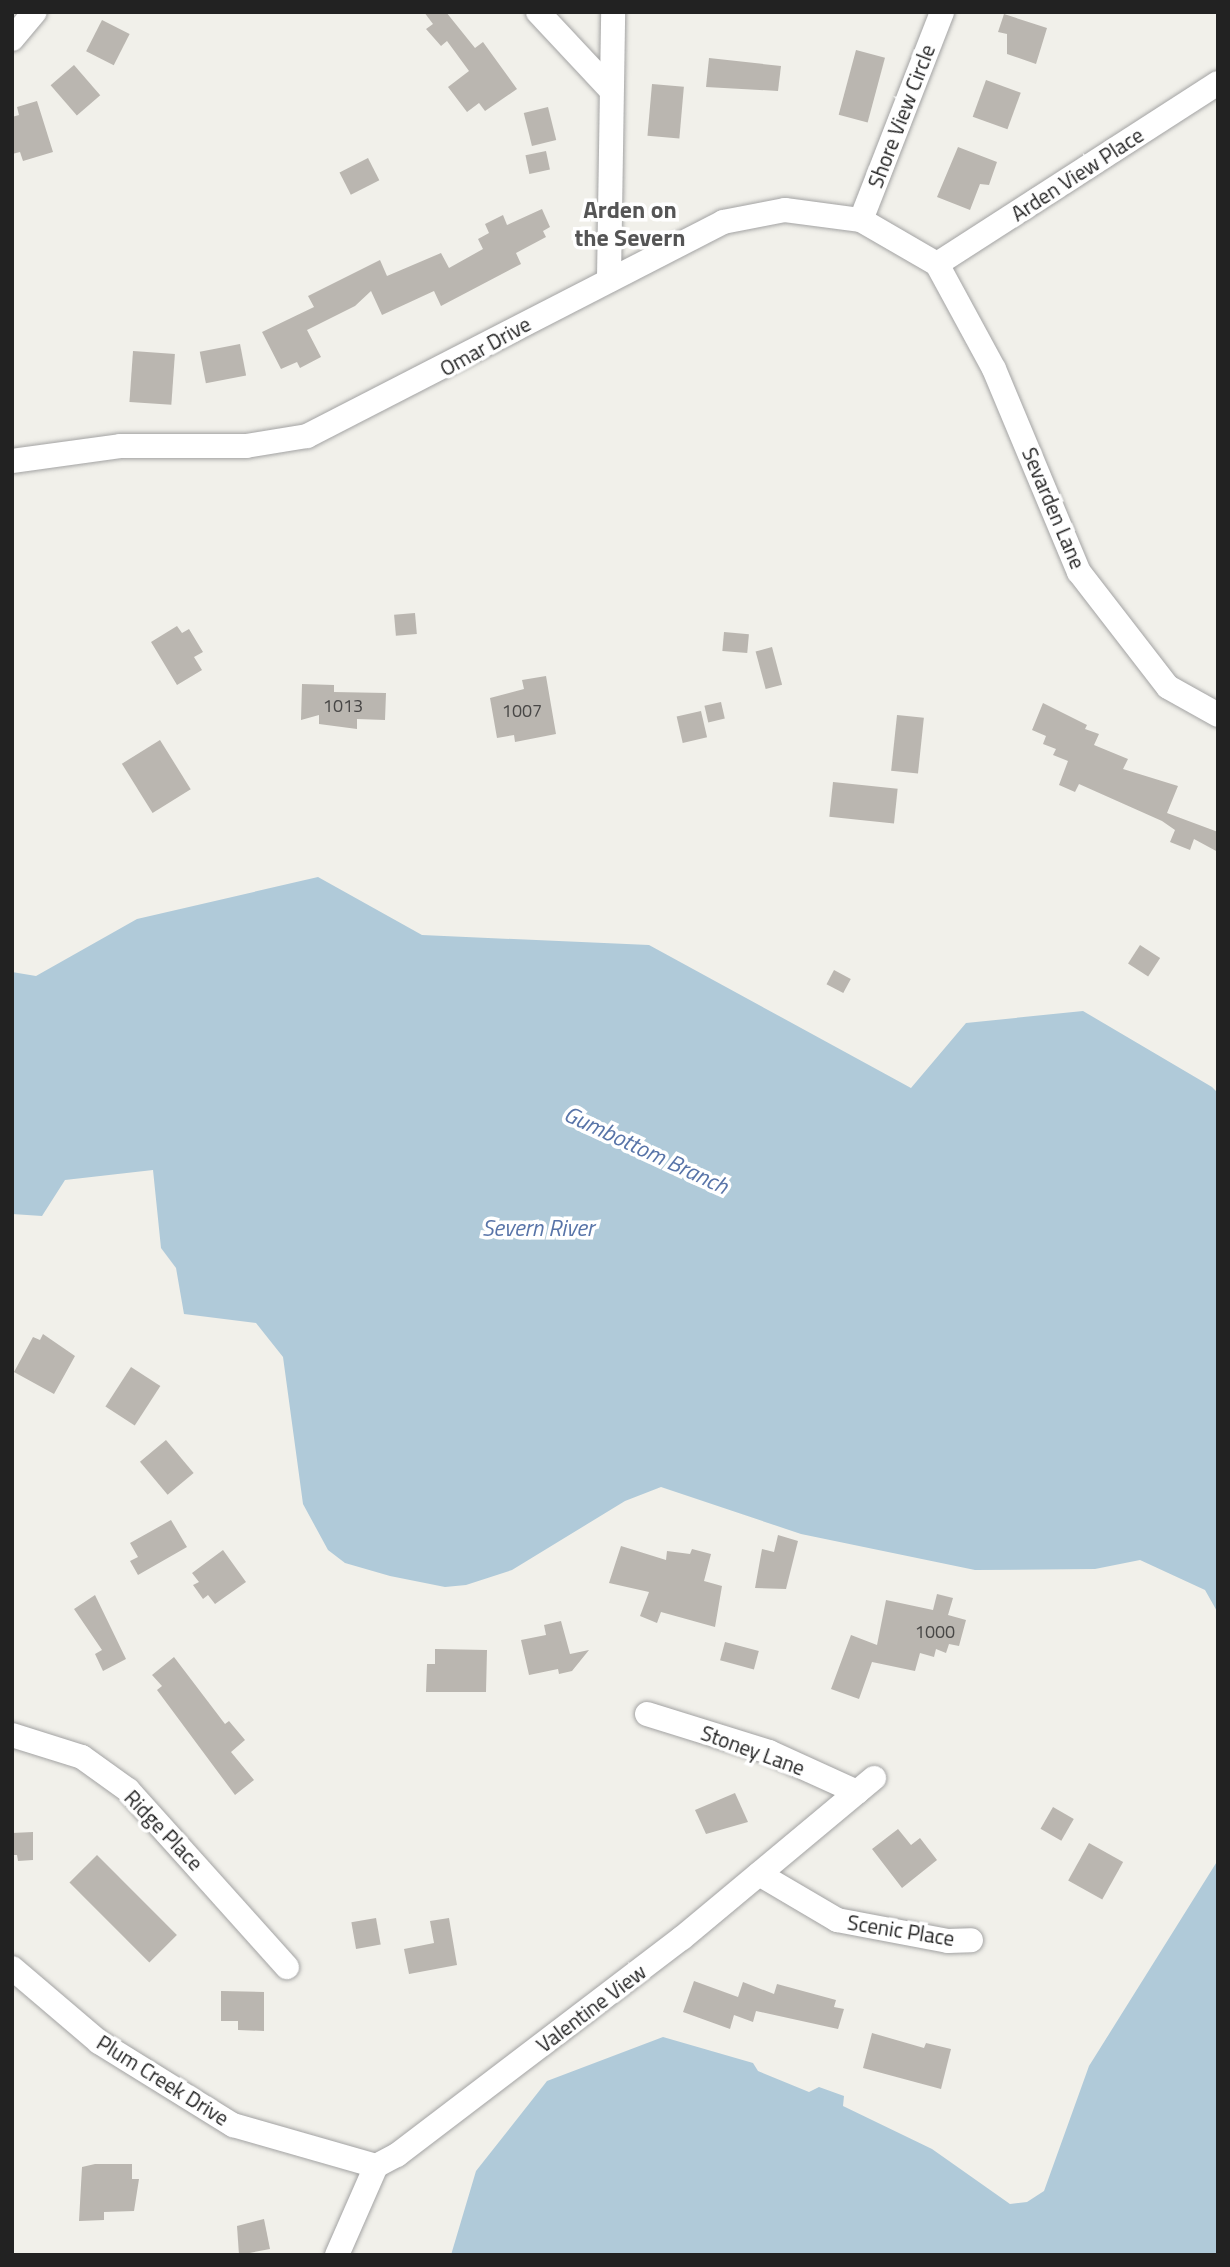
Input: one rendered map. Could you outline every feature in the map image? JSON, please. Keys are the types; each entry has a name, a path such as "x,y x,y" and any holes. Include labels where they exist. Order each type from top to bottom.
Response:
{"street":[{"path":"12,39 35,12"},
{"path":"538,12 610,89"},
{"path":"609,278 613,12"},
{"name":"Shore View Circle","path":"861,220 942,12"},
{"name":"Arden View Place","path":"937,264 1218,83"},
{"name":"Omar Drive","path":"12,461 120,446 246,446 307,436 404,390 609,278 723,222 750,215 785,210 861,220 937,264"},
{"name":"Sevarden Lane","path":"937,264 994,369 1079,572 1168,687 1218,715"},
{"name":"Stoney Lane","path":"647,1714 865,1785"},
{"name":"Ridge Place","path":"12,1735 82,1756 128,1790 287,1967"},
{"name":"Valentine View","path":"376,2166 397,2155 649,1963 865,1785"},
{"name":"Scenic Place","path":"759,1874 837,1920 948,1941 971,1940"},
{"name":"Plum Creek Drive","path":"12,1968 99,2042 233,2125 376,2166"},
{"path":"337,2255 376,2166"}],"water":[{"name":"Severn River","path":"318,877 422,935 649,945 911,1088 966,1023 1083,1011 1212,1087 1218,1093 1218,1613 1205,1590 1140,1560 1095,1569 975,1570 801,1534 661,1487 625,1501 512,1570 466,1585 445,1587 390,1576 345,1563 328,1550 303,1504 283,1357 256,1323 184,1314 176,1268 161,1248 153,1170 65,1180 42,1216 12,1214 12,972 36,976 137,919"},
{"path":"1218,1860 1218,2255 451,2255 476,2171 547,2081 663,2037 753,2063 758,2071 809,2092 819,2087 844,2096 843,2106 932,2149 1010,2204 1027,2202 1044,2191 1089,2066"}],"building":[{"path":"424,12 446,12 475,48 483,42 517,89 485,111 479,103 467,112 448,87 469,71 447,41 441,46 426,29 433,24"},
{"path":"1004,14 1047,28 1036,64 1007,54 1007,34 998,32"},
{"path":"102,20 130,34 114,65 86,51"},
{"path":"856,50 885,58 868,122 839,115"},
{"path":"709,58 781,66 778,91 706,87"},
{"path":"74,65 100,95 77,116 51,85"},
{"path":"986,80 1021,93 1007,129 973,117"},
{"path":"652,84 684,87 679,139 647,136"},
{"path":"37,101 53,152 23,161 20,152 12,154 12,117 19,115 17,107"},
{"path":"548,107 556,140 532,146 524,113"},
{"path":"958,147 997,162 989,185 980,184 970,210 937,197"},
{"path":"546,151 550,170 529,174 525,155"},
{"path":"368,158 379,180 351,195 339,173"},
{"path":"542,209 550,227 543,231 546,237 516,253 521,264 441,306 434,291 382,315 371,291 355,306 307,330 321,357 300,368 297,362 281,369 262,332 314,307 308,296 380,260 387,276 441,253 449,268 483,249 478,239 489,233 485,224 503,215 507,225"},
{"path":"240,344 246,375 206,383 200,352"},
{"path":"133,351 175,354 171,405 129,402"},
{"path":"415,613 417,634 396,636 394,615"},
{"path":"177,626 182,633 189,629 203,652 194,657 202,670 177,685 151,642"},
{"path":"724,632 749,634 747,653 722,651"},
{"path":"772,647 782,685 766,689 756,651"},
{"path":"546,676 556,734 515,742 514,735 497,738 490,698 524,689 522,680"},
{"path":"302,684 334,685 334,692 386,693 385,720 357,719 357,729 319,724 319,715 301,720"},
{"path":"721,702 725,719 708,722 704,706"},
{"path":"1043,703 1087,725 1085,729 1099,734 1094,745 1128,759 1123,769 1178,786 1167,813 1218,832 1218,852 1194,839 1190,850 1170,842 1175,830 1162,821 1079,784 1075,792 1059,785 1068,761 1053,755 1056,749 1043,744 1046,736 1032,730"},
{"path":"701,711 707,737 683,743 677,717"},
{"path":"897,715 924,718 918,774 891,771"},
{"path":"160,740 191,789 153,813 122,764"},
{"path":"833,782 898,789 894,824 829,817"},
{"path":"1140,945 1160,958 1148,977 1128,963"},
{"path":"834,970 851,979 843,993 826,984"},
{"path":"43,1334 75,1356 54,1394 14,1372 33,1337 40,1340"},
{"path":"131,1367 160,1386 135,1425 105,1406"},
{"path":"166,1440 194,1473 168,1495 140,1462"},
{"path":"171,1520 187,1547 138,1575 130,1561 138,1557 130,1543"},
{"path":"778,1535 798,1541 786,1589 755,1588 762,1549 774,1552"},
{"path":"621,1546 666,1560 667,1551 690,1554 692,1549 711,1554 704,1581 722,1586 715,1627 661,1612 657,1623 640,1616 649,1592 609,1583"},
{"path":"223,1550 246,1582 215,1604 208,1595 203,1599 193,1585 199,1582 192,1573"},
{"path":"937,1594 953,1598 948,1615 966,1620 959,1646 949,1644 946,1653 936,1649 934,1657 920,1653 915,1671 872,1662 859,1699 831,1689 851,1635 877,1645 886,1600 933,1610"},
{"path":"95,1595 126,1659 103,1671 95,1654 102,1650 74,1609"},
{"path":"561,1621 570,1654 589,1650 572,1671 559,1674 558,1669 529,1675 521,1640 546,1635 544,1625"},
{"path":"725,1642 759,1651 754,1669 720,1660"},
{"path":"435,1649 487,1650 486,1692 426,1692 427,1664 435,1664"},
{"path":"174,1657 225,1724 229,1721 245,1740 231,1752 254,1780 235,1795 157,1690 162,1686 152,1675"},
{"path":"735,1793 748,1822 706,1834 695,1810"},
{"path":"1053,1807 1074,1819 1061,1841 1040,1829"},
{"path":"898,1829 911,1845 920,1838 937,1860 902,1888 872,1849"},
{"path":"33,1832 33,1860 18,1861 17,1855 12,1855 12,1833"},
{"path":"1089,1843 1123,1862 1102,1900 1068,1881"},
{"path":"97,1855 177,1935 149,1962 69,1883"},
{"path":"376,1918 381,1945 356,1949 351,1922"},
{"path":"449,1918 457,1965 409,1974 404,1949 434,1943 430,1921"},
{"path":"694,1981 738,1997 743,1982 774,1994 777,1984 836,2000 834,2007 844,2009 838,2029 756,2011 753,2022 734,2015 730,2029 683,2012"},
{"path":"221,1991 264,1992 264,2031 238,2030 238,2021 221,2021"},
{"path":"872,2033 924,2048 926,2043 951,2049 941,2089 863,2068"},
{"path":"95,2164 132,2164 132,2179 139,2179 134,2211 104,2212 104,2220 79,2221 82,2167"},
{"path":"264,2219 270,2249 239,2255 237,2226"}],"district":[{"name":"Arden on the Severn","path":"630,224"}],"water label":[{"name":"Gumbottom Branch","path":"646,1150"}]}
